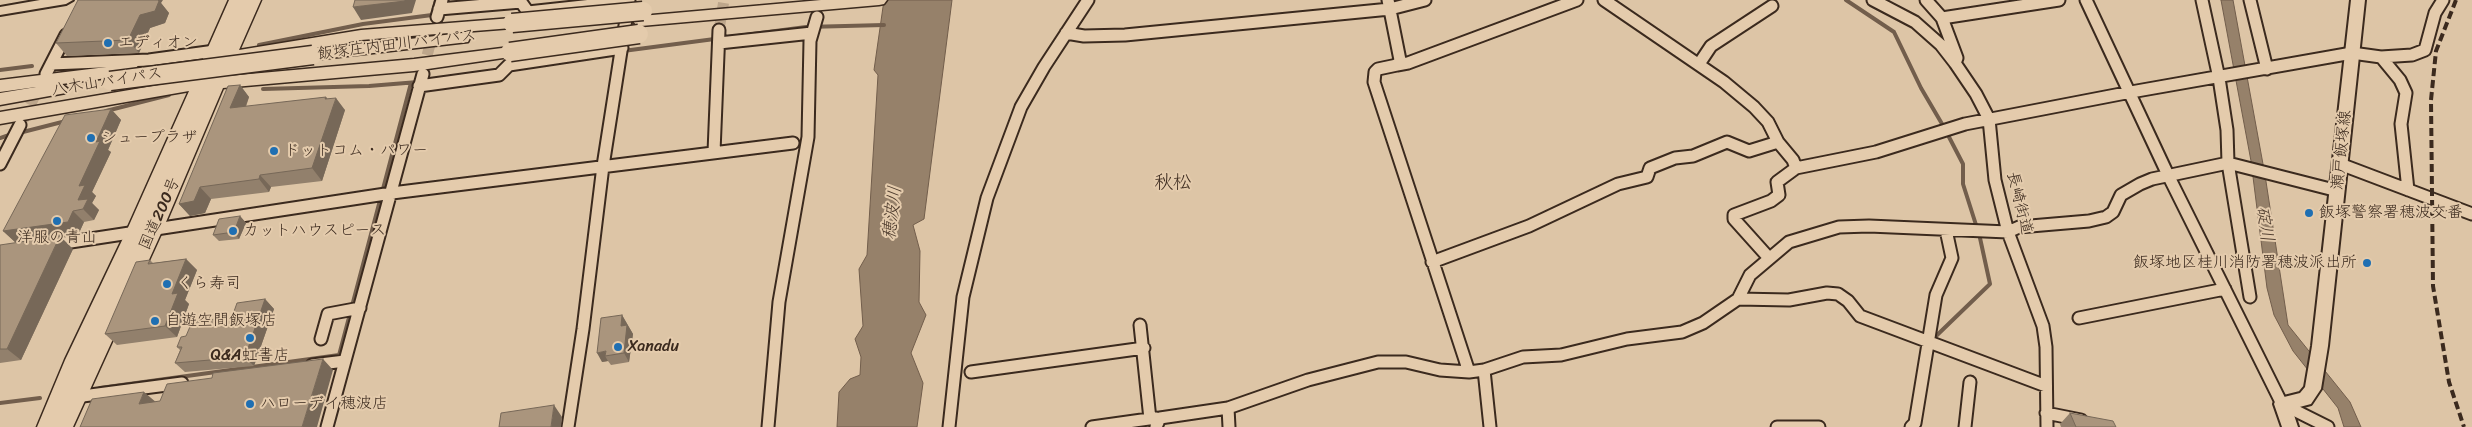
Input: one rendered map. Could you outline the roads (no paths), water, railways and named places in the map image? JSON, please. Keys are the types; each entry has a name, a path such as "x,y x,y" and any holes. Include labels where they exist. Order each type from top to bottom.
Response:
{"highway":[{"name":"国道200号","path":"63,427 154,229 217,64 237,0"},
{"name":"国道200号","path":"47,427 75,360 135,232 199,84 217,64 253,0"},
{"path":"0,86 144,68 217,64 506,64 642,20 681,11 788,0"},
{"path":"217,64 361,35 642,20 879,0"},
{"name":"飯塚庄内田川バイパス","path":"217,64 313,55 513,28 642,20"},
{"name":"八木山バイパス","path":"0,99 217,64"},
{"path":"130,96 144,68"},
{"path":"0,118 199,84"}],"main road":[{"path":"0,11 66,0"},
{"name":"瀬戸飯塚線","path":"2282,404 2305,399 2313,389 2320,346 2338,191 2358,0"},
{"path":"2282,404 2290,427"}],"street":[{"path":"439,9 521,2 528,12 629,0 603,166 583,329 568,427"},
{"path":"949,427 963,297 986,198 1021,107 1088,0"},
{"path":"1066,33 1084,36 1125,35 1425,0"},
{"path":"1469,372 1374,82 1375,72 1378,69 1408,64 1577,0"},
{"path":"1604,0 1699,64 1754,107 1768,122 1778,142 1793,160 1796,168"},
{"path":"1873,0 1915,22 1941,45 1955,63"},
{"name":"長崎街道","path":"1926,0 1942,18 1957,58 1955,63 1976,94 1989,120 1995,180 2008,232 2044,326 2047,427"},
{"path":"1942,18 2059,0"},
{"path":"2086,0 2131,92 2169,177 2282,404 2328,427"},
{"path":"2202,0 2222,78 2231,163 2250,297"},
{"path":"2250,0 2265,70"},
{"path":"1769,258 1734,219 1734,215 1771,202 1780,195 1777,182 1796,168 1876,152 1965,124 2131,92 2222,78 2352,53 2381,57 2412,55 2425,50 2435,13 2443,0"},
{"path":"1389,5 1400,60 1397,65"},
{"path":"1699,64 1711,46 1772,6"},
{"path":"46,74 72,22"},
{"path":"714,152 719,36 814,26 808,137 779,302 768,427"},
{"path":"327,427 345,361 353,309 385,194 421,81 499,75 506,64 622,50"},
{"path":"2381,57 2400,80 2406,93 2405,110 2401,124 2408,190"},
{"path":"51,64 149,60 217,64"},
{"path":"0,164 17,130"},
{"path":"1432,262 1528,226 1618,184 1647,176 1650,168 1675,158 1693,156 1727,142 1749,151 1778,142"},
{"path":"38,246 385,194 793,143"},
{"path":"1092,427 1155,421 1228,408 1308,380 1378,362 1406,362 1440,370 1469,372 1484,370 1523,357 1561,355 1627,339 1682,332 1703,323 1738,299 1742,294 1745,282 1769,258 1789,242 1839,227 1869,226 2008,232 2019,227 2089,221 2106,217 2113,212 2121,195 2152,179 2231,163 2338,191"},
{"path":"2340,164 2472,214"},
{"path":"1911,427 1915,423 1936,295 1952,258 1946,230"},
{"path":"2078,318 2225,290"},
{"path":"1738,299 1789,300 1827,293 1838,294 1848,301 1860,316 2046,386"},
{"path":"321,339 328,314 353,309"},
{"path":"1140,325 1155,421"},
{"path":"970,372 1144,348"},
{"path":"297,367 345,361"},
{"path":"1484,370 1490,427"},
{"path":"76,397 191,382"},
{"path":"1965,427 1970,382"},
{"path":"1228,408 1230,427"},
{"path":"2046,413 2095,423"},
{"path":"1777,427 1819,427"}],"water":[{"name":"穂波川","path":"884,0 952,0 924,219 913,225 920,251 919,302 926,315 911,353 923,383 917,427 837,427 839,392 850,379 860,375 861,357 855,339 863,326 859,269 867,255 878,75 874,70"},
{"name":"碇川","path":"2221,0 2233,0 2265,175 2288,325 2350,402 2361,427 2344,427 2338,408 2293,351 2274,315 2267,288 2251,161"}],"waterway":[{"path":"259,45 363,24 432,15 436,0"},
{"path":"1846,0 1894,32 1921,88 1945,129"},
{"path":"623,51 806,27 884,25"},
{"path":"0,70 32,66"},
{"path":"263,89 369,86 418,82"},
{"path":"338,359 411,83"},
{"path":"106,111 169,95"},
{"path":"19,133 66,121"},
{"path":"0,138 12,134"},
{"path":"1949,137 1963,164 1963,184 1977,228"},
{"path":"1934,338 1990,284 1980,238"},
{"path":"100,388 339,355"},
{"path":"0,403 40,398"}],"tunnel":[{"path":"719,30 724,0"},
{"path":"423,71 433,33"},
{"path":"23,120 40,85"}],"railway":[{"path":"2456,0 2436,51 2431,100 2433,286 2449,382 2464,427"}],"place":[{"name":"エディオン","path":"108,43"},
{"name":"シュープラザ","path":"91,138"},
{"name":"ドットコム・パワー","path":"274,151"},
{"name":"飯塚警察署穂波交番","path":"2309,213"},
{"name":"洋服の青山","path":"57,221"},
{"name":"カットハウスピース","path":"233,231"},
{"name":"飯塚地区桂川消防署穂波派出所","path":"2367,263"},
{"name":"くら寿司","path":"167,284"},
{"name":"自遊空間飯塚店","path":"155,321"},
{"name":"Q&A虹書店","path":"250,338"},
{"name":"Xanadu","path":"618,347"},
{"name":"ハローデイ穂波店","path":"250,404"}],"district":[{"name":"秋松","path":"1173,183"}]}
